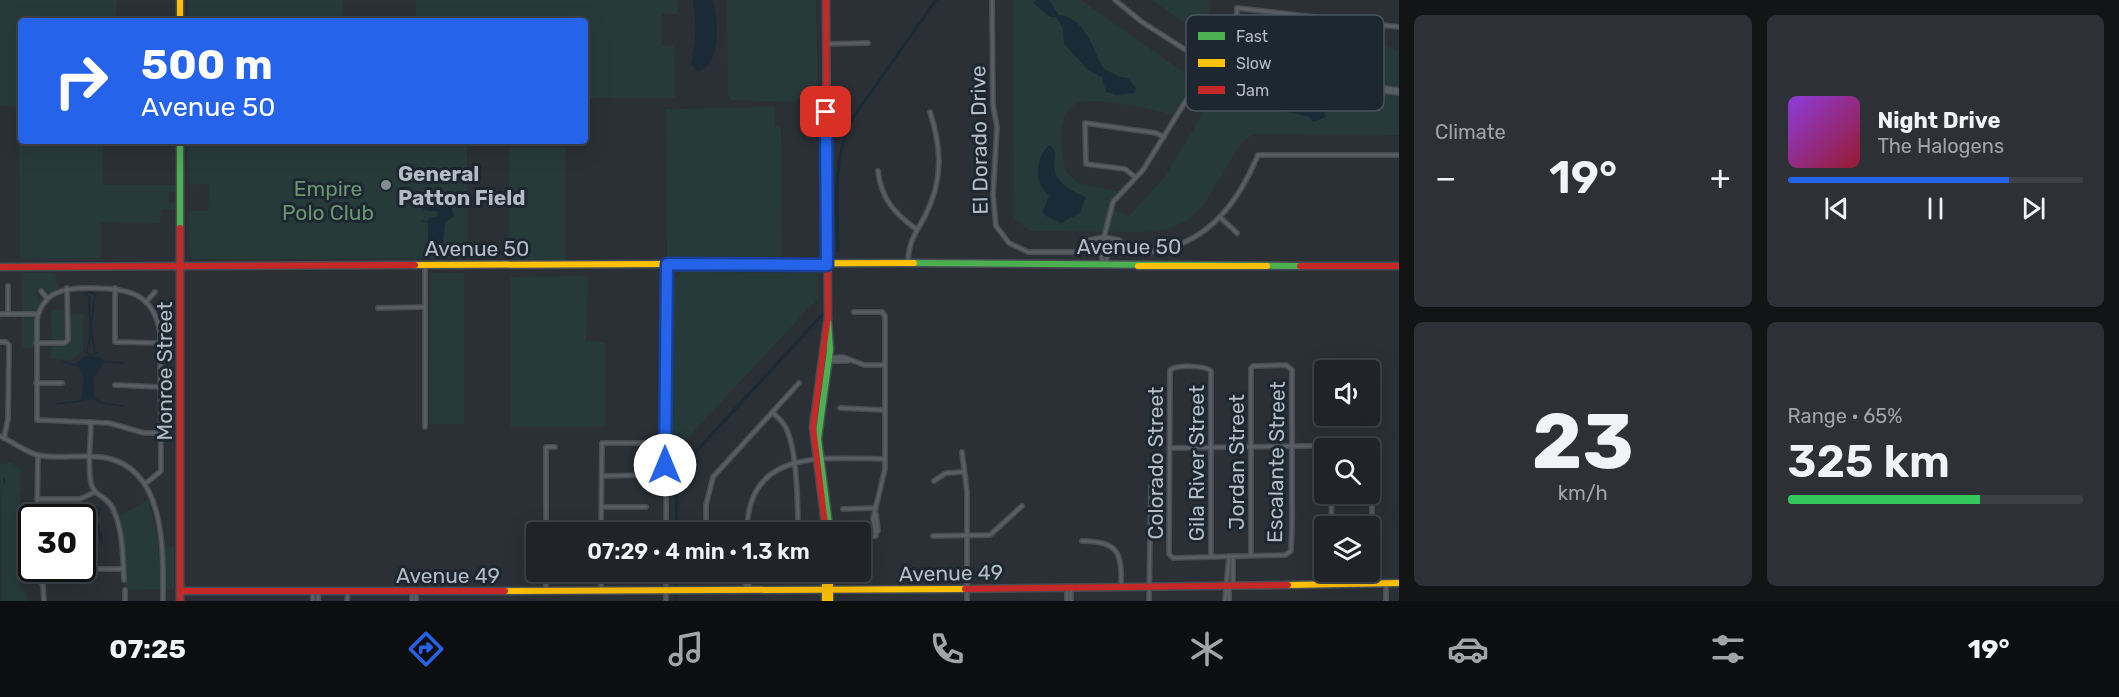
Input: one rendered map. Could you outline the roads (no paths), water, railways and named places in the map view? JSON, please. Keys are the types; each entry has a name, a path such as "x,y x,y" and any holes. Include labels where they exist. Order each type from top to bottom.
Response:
{"main road":[{"path":"180,0 180,18"},
{"path":"818,459 819,424 830,358 827,265 826,0"},
{"name":"Monroe Street","path":"180,144 180,601"},
{"name":"Avenue 50","path":"0,267 425,264 1399,266"},
{"path":"828,309 823,365 814,420 818,459 827,493 828,522"},
{"path":"826,582 830,601"},
{"path":"825,601 828,582"},
{"name":"Avenue 49","path":"180,591 827,591 1399,583"}],"street":[{"name":"El Dorado Drive","path":"992,0 993,105 997,127 993,195 996,226 1010,243 1028,252 1077,252 1084,248 1089,240 1105,237"},
{"path":"1115,0 1142,22 1186,50"},
{"path":"1236,15 1237,8 1300,15"},
{"path":"1384,24 1399,26"},
{"path":"826,44 868,43"},
{"path":"1384,89 1399,92"},
{"path":"1104,265 1100,250 1113,202 1143,170 1186,101"},
{"path":"908,265 909,244 932,201 940,169 939,142 930,112"},
{"path":"1136,177 1125,169 1086,164 1083,126 1092,122 1156,133 1164,137"},
{"path":"1105,237 1119,240 1124,247 1135,253 1185,244 1221,218 1248,177 1258,154 1399,155"},
{"path":"878,171 879,184 890,207 916,229"},
{"path":"1221,218 1237,233"},
{"path":"1104,265 1108,250 1105,237"},
{"path":"424,427 425,264"},
{"path":"666,522 667,264"},
{"path":"8,286 8,314"},
{"path":"36,343 67,342 67,288"},
{"path":"145,484 160,473 160,433 160,387 160,343 158,323 146,302 130,291 115,288 67,288 47,298 38,314 37,420 115,424 144,433 160,433"},
{"path":"115,288 115,342 160,343"},
{"path":"41,291 47,298"},
{"path":"146,302 155,292"},
{"path":"378,308 424,307"},
{"path":"854,312 885,314 885,459 876,514 873,519 876,535 871,535"},
{"path":"0,314 38,314"},
{"path":"0,342 8,343 8,406 2,437 38,455 91,457 119,462 134,471 145,484 152,498 160,539 163,601"},
{"path":"838,362 839,357"},
{"path":"830,358 839,357 864,365 885,365"},
{"path":"830,358 838,362 848,361"},
{"name":"Escalante Street","path":"1251,368 1253,366 1286,365 1291,368 1292,526 1291,551 1287,555 1251,555"},
{"name":"Colorado Street","path":"1210,556 1170,556 1170,369 1206,367 1211,371"},
{"name":"Jordan Street","path":"1251,368 1251,555"},
{"name":"Gila River Street","path":"1210,556 1211,371"},
{"path":"0,372 8,372"},
{"path":"36,383 62,383"},
{"path":"706,522 706,505 713,477 799,383"},
{"path":"115,385 160,387"},
{"path":"3,405 8,406"},
{"path":"840,408 885,410"},
{"path":"772,412 786,429 798,495 798,522"},
{"path":"91,422 91,480 95,492 108,501 114,511 124,580"},
{"path":"601,522 602,443 665,443"},
{"path":"546,522 546,447 555,447"},
{"path":"1170,448 1314,447"},
{"path":"962,452 967,492 967,601"},
{"path":"37,504 38,455"},
{"path":"748,522 749,506 760,484 776,470 818,459 885,459"},
{"path":"934,481 946,473 963,472"},
{"path":"602,476 647,476"},
{"path":"1149,601 1151,486"},
{"path":"37,499 80,499 95,492"},
{"path":"933,536 990,535 1022,506"},
{"path":"602,507 646,507"},
{"path":"843,509 876,508"},
{"path":"1082,541 1108,543 1115,549 1121,564 1121,587"},
{"path":"1210,556 1251,555"},
{"path":"1227,601 1231,556"},
{"path":"96,569 123,569"},
{"path":"42,582 44,601"},
{"path":"546,582 546,591"},
{"path":"601,582 601,590"},
{"path":"666,582 666,601"},
{"path":"747,582 747,591"},
{"path":"1386,583 1386,601"},
{"path":"1069,588 1069,601"},
{"path":"125,590 125,601"},
{"path":"316,592 316,601"},
{"path":"347,601 348,592"},
{"path":"414,592 414,601"}],"water":[{"path":"693,0 712,0 717,29 715,51 711,60 706,67 698,71 691,64 696,28"},
{"path":"1035,0 1049,0 1059,15 1068,17 1082,27 1104,69 1120,77 1128,78 1136,88 1135,93 1116,95 1106,92 1102,77 1089,71 1064,44 1063,29 1056,17 1050,17 1034,4"},
{"path":"1281,111 1323,111 1326,117 1314,122 1308,116"},
{"path":"1050,145 1055,151 1054,166 1057,177 1071,190 1086,197 1080,213 1061,223 1044,215 1043,211 1049,196 1041,185 1038,168 1043,152"},
{"path":"445,202 450,204 454,216 445,223 442,251 431,253 428,248 428,218 437,216 438,212 423,208 426,204 430,208"},
{"path":"86,356 100,357 105,361 93,379 95,399 81,401 84,377 76,363"},
{"path":"96,506 101,509 97,519 103,539 101,547 98,533 96,534"}],"waterway":[{"path":"838,251 837,184 841,151 852,119 936,0"},
{"path":"422,221 428,222"},
{"path":"89,292 95,294 91,326 94,351 98,353 91,355 86,352 90,339 90,325 89,297 85,294 89,292"},
{"path":"676,522 677,493 689,459 822,315"},
{"path":"63,362 76,365"},
{"path":"105,362 122,363"},
{"path":"95,399 102,403 123,406"},
{"path":"56,404 81,401"},
{"path":"4,479 5,484"},
{"path":"676,582 676,588"},
{"path":"676,595 676,601"}],"place":[{"name":"General Patton Field","path":"386,185"}],"park label":[{"name":"Empire Polo Club","path":"328,200"}]}
